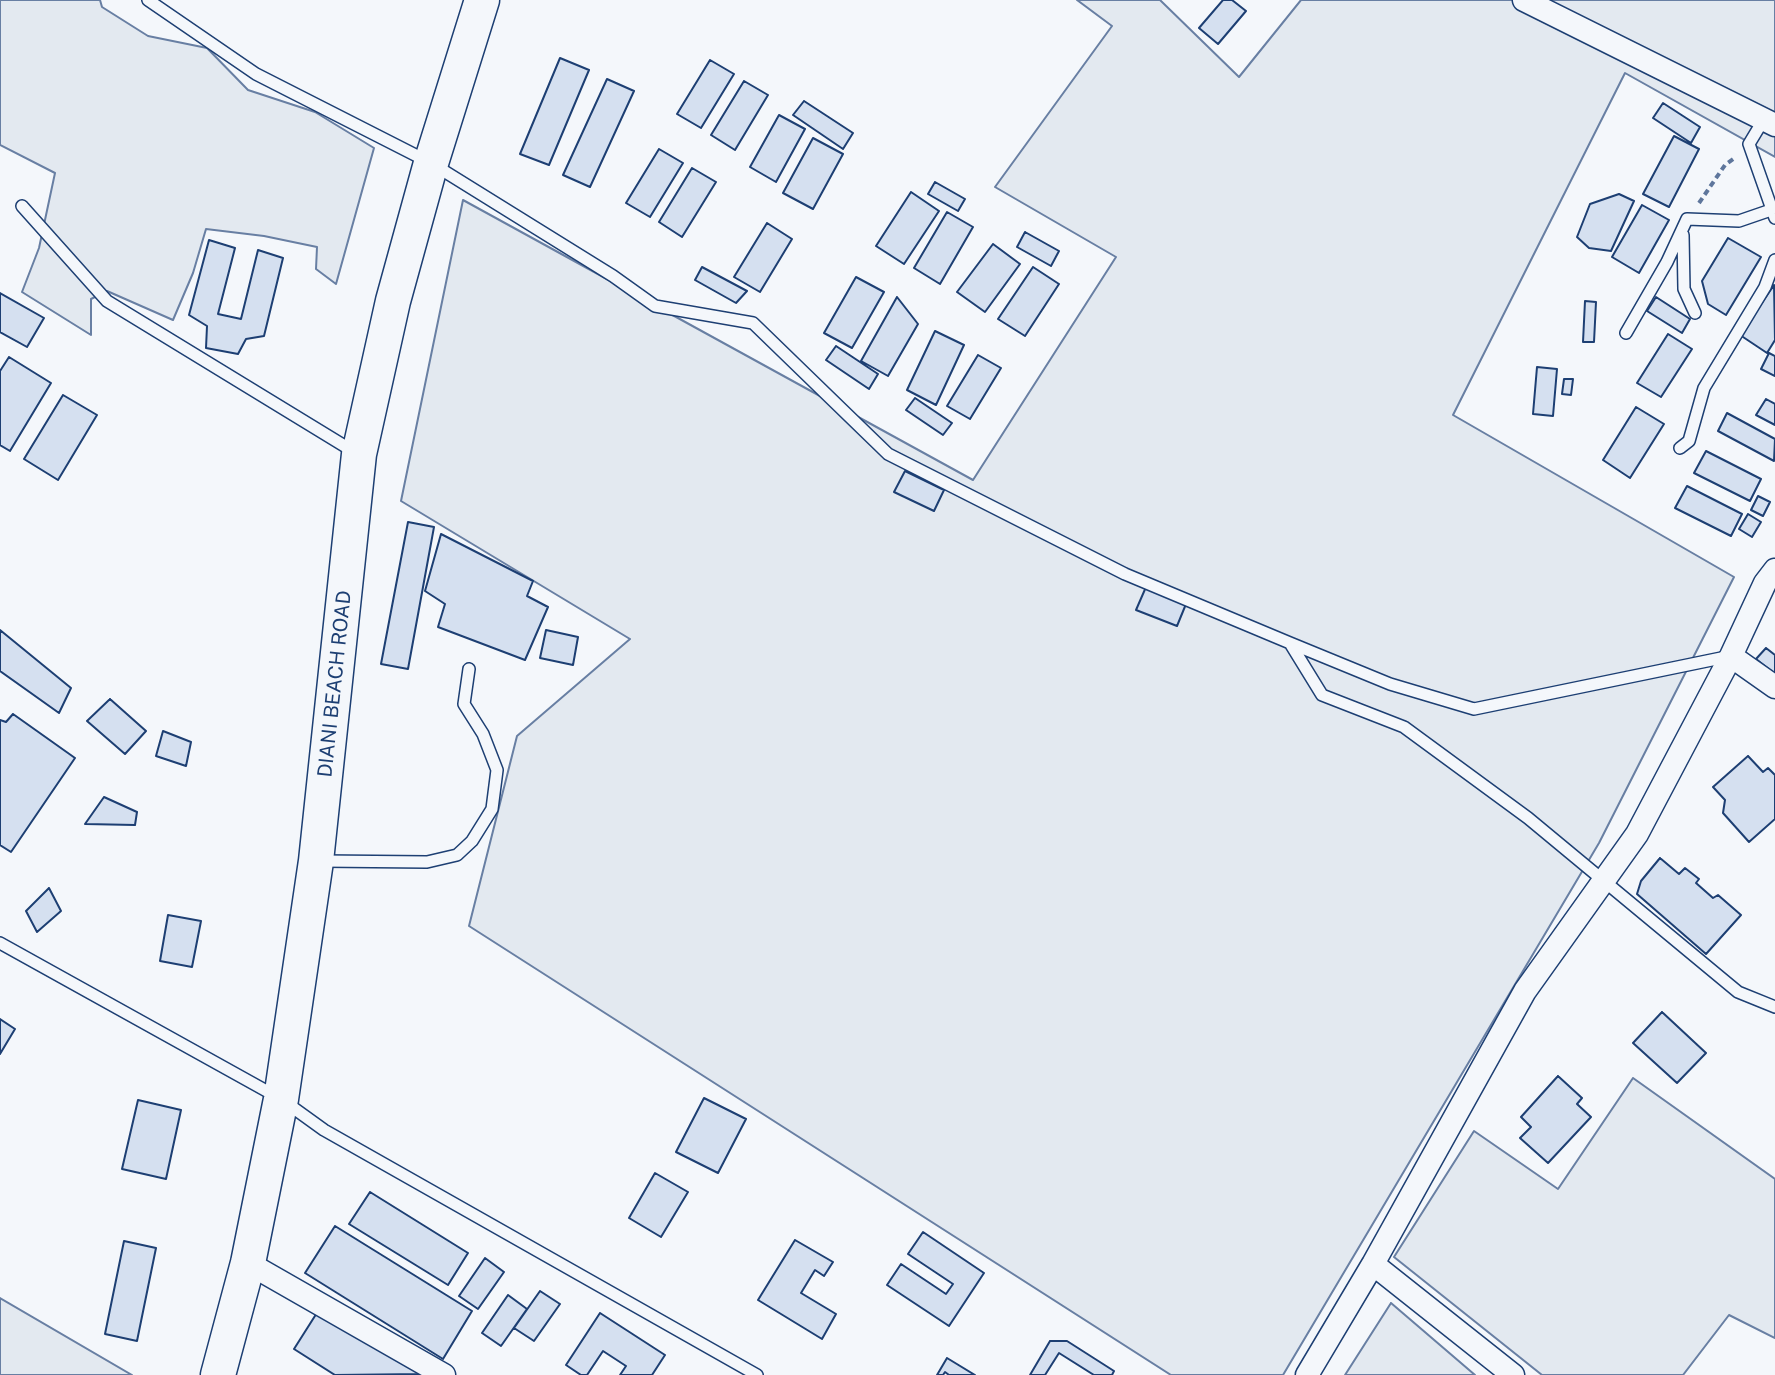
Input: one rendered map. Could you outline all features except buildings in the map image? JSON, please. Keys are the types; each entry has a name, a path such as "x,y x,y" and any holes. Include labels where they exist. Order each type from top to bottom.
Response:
{"main road":[{"name":"DIANI BEACH ROAD","path":"218,1375 248,1263 281,1099 316,861 359,454 393,301 431,163 482,0"}],"street":[{"path":"1524,0 1770,122"},
{"path":"1307,1375 1373,1264 1525,991 1637,834 1731,656 1765,583 1775,570"},
{"path":"1731,656 1775,687"},
{"path":"248,1263 444,1375"},
{"path":"1373,1264 1513,1375"}],"lane":[{"path":"148,0 256,74 431,163 613,276 655,306 753,323 888,454 1125,574 1290,643 1390,684 1474,709 1731,656"},
{"path":"1687,219 1739,221 1773,214 1749,144 1770,122"},
{"path":"22,206 107,301 359,454"},
{"path":"1687,219 1681,241 1684,289 1695,313"},
{"path":"1626,333 1667,262 1687,219"},
{"path":"1680,448 1689,441 1704,388 1765,287 1775,260"},
{"path":"1290,643 1322,695 1404,727 1528,818 1738,992 1775,1007"},
{"path":"316,861 427,862 457,855 472,841 492,809 497,770 483,734 464,704 469,669"},
{"path":"0,943 281,1099 324,1130 757,1375"}],"path":[{"path":"1687,219 1725,165 1749,144"}],"shaded area":[{"path":"0,0 100,0 102,7 148,36 207,48 248,90 315,112 374,148 336,284 316,269 317,247 206,229 193,273 173,320 107,291 91,299 91,335 22,292 39,248 55,173 0,145"},
{"path":"1077,0 1160,0 1239,77 1301,0 1775,0 1775,157 1625,73 1453,415 1734,577 1599,843 1283,1375 1171,1375 469,926 517,736 630,639 401,501 463,200 973,480 1116,257 995,187 1112,26"},
{"path":"1633,1078 1775,1179 1775,1338 1729,1315 1683,1375 1542,1375 1394,1257 1474,1131 1558,1189"},
{"path":"0,1298 132,1375 0,1375"},
{"path":"1391,1303 1475,1375 1345,1375"}]}
